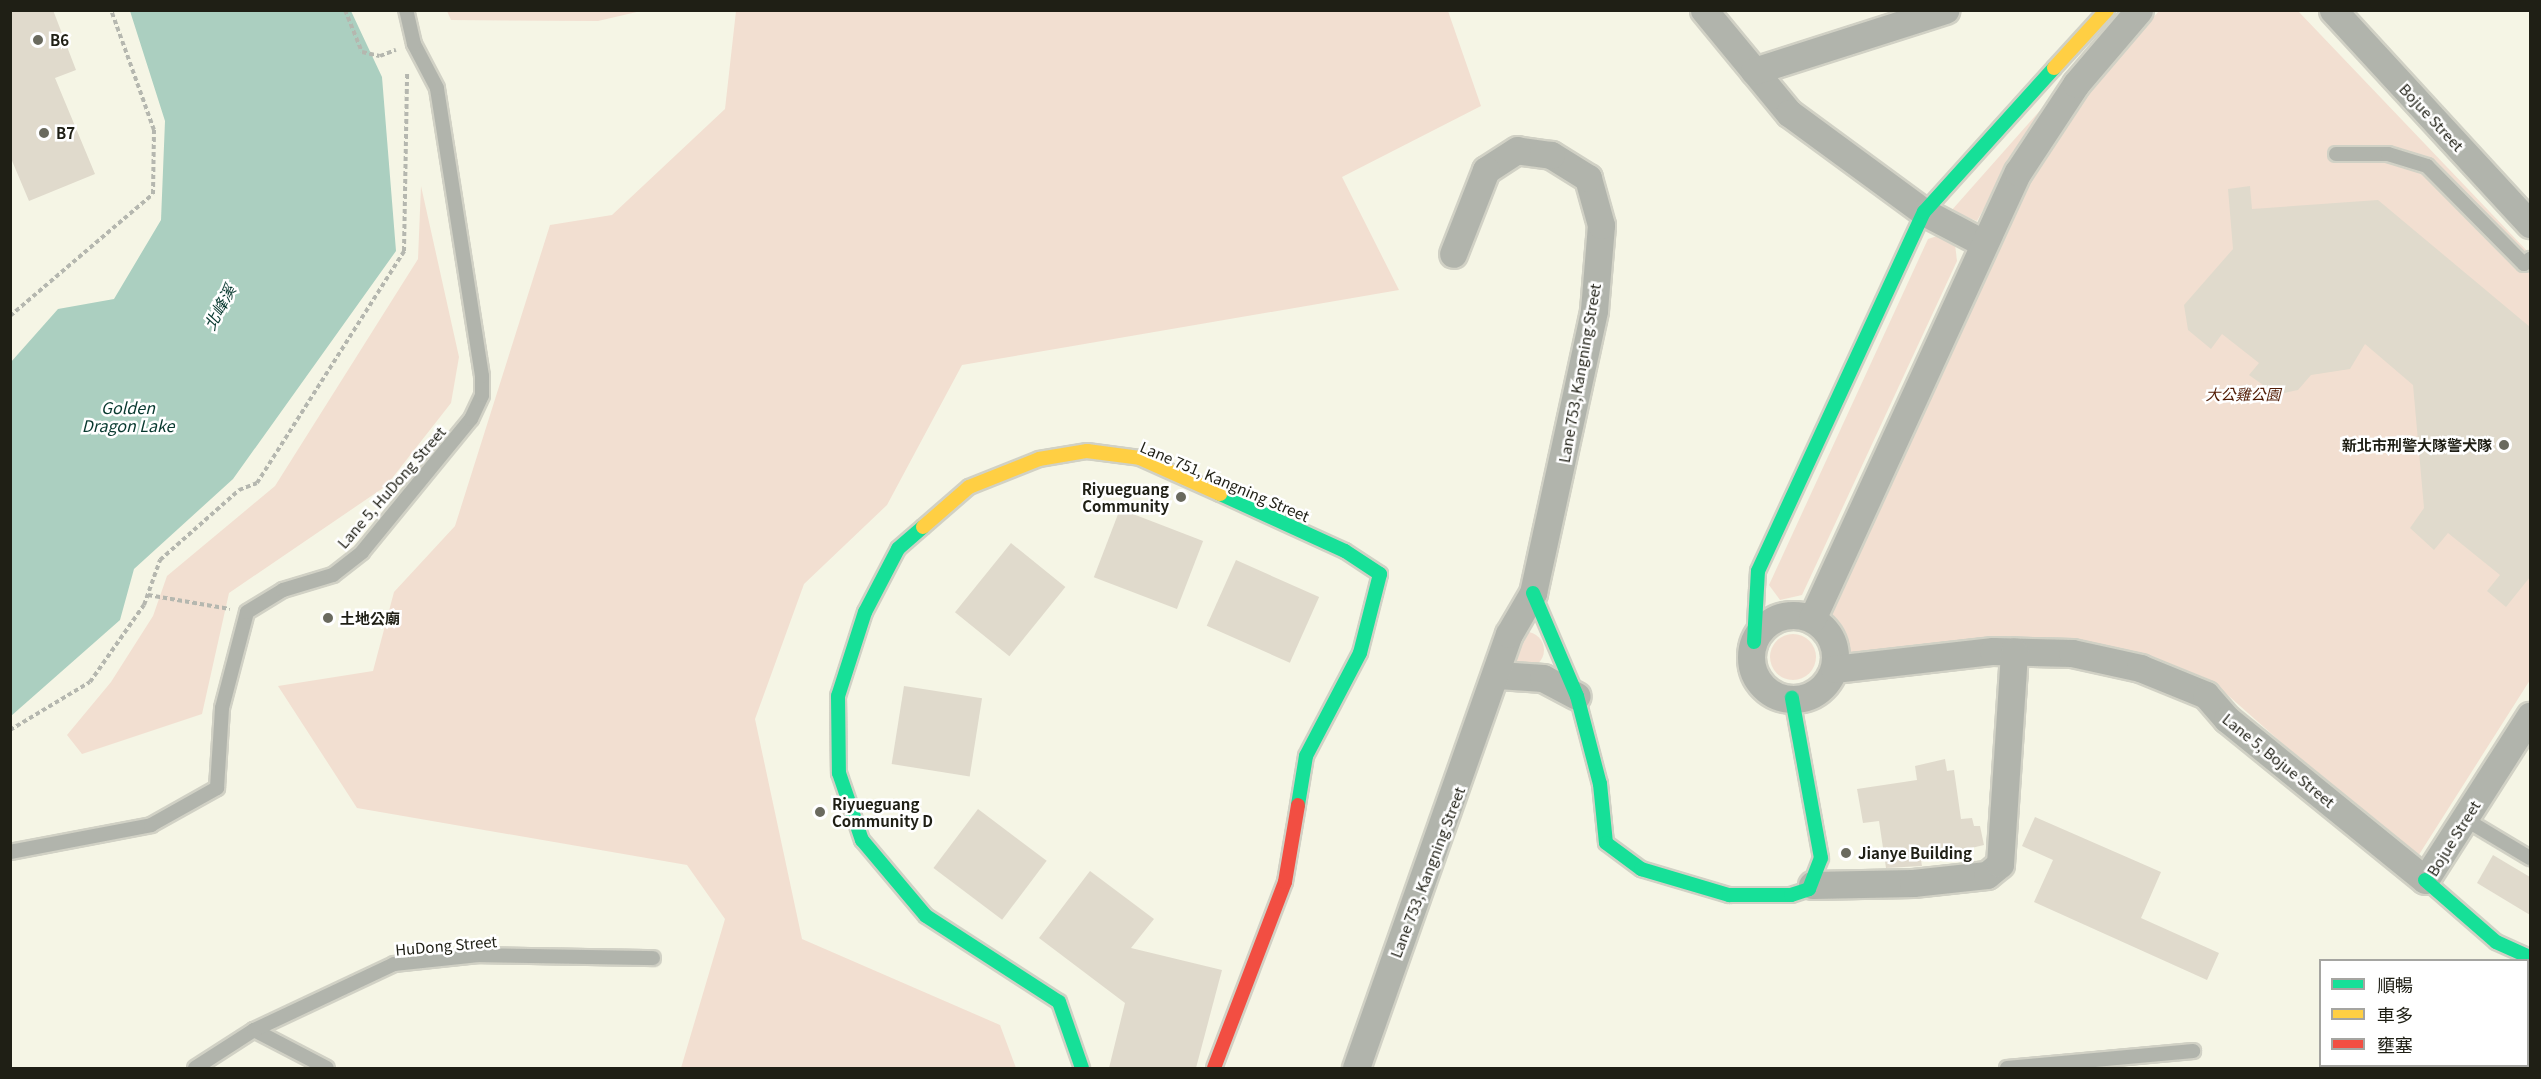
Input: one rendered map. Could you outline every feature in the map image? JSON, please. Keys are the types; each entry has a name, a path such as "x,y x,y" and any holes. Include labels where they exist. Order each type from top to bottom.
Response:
{"street":[{"path":"1704,10 1789,113 1923,212 1983,243"},
{"path":"1754,71 1945,10"},
{"path":"1754,642 1761,630 1784,615 1812,619 1831,637 1834,669 1822,687 1792,698 1761,682 1754,670 1754,642 1758,572 1923,212 2107,10"},
{"path":"1812,619 1983,243 2051,122 2139,10"},
{"name":"Bojue Street","path":"2333,10 2530,224"},
{"name":"Lane 753, Kangning Street","path":"1356,1068 1498,675 1514,622 1533,593 1594,310 1602,225 1588,178 1551,156 1517,150 1486,170 1453,254"},
{"name":"Lane 751, Kangning Street","path":"1082,1068 1059,1002 926,916 862,840 839,772 838,696 865,612 898,549 969,487 1039,459 1087,451 1140,458 1345,551 1380,574 1360,653 1306,756 1285,882 1214,1068"},
{"path":"1533,593 1577,696 1600,784 1606,843 1641,869 1729,894 1791,895 1812,885 1913,883 1987,875 2000,864 2014,651"},
{"name":"Lane 5, Bojue Street","path":"1834,669 2014,651 2072,653 2140,668 2206,695 2227,719 2426,880"},
{"path":"1498,675 1543,678 1577,696"},
{"path":"1792,698 1821,858 1812,885"},
{"name":"Bojue Street","path":"2530,717 2426,880 2496,942 2530,957"}],"lane":[{"name":"Lane 5, HuDong Street","path":"248,612 283,590 333,574 362,552 471,419 482,395 437,88 414,44 406,10"},
{"path":"2336,154 2388,154 2427,165 2524,264 2530,259"},
{"path":"10,852 151,825 217,788 222,708 248,612"},
{"path":"2465,819 2530,858"},
{"name":"HuDong Street","path":"195,1068 254,1030 394,964 479,955 653,958"},
{"path":"254,1030 327,1068"},
{"path":"2007,1068 2193,1051"}],"path":[{"path":"10,316 153,194 154,130 111,10"},
{"path":"345,10 356,44 380,56"},
{"path":"10,730 90,682 148,595 160,560 239,490 257,483 404,251 407,69 414,44"},
{"path":"148,595 248,612"}],"green space":[{"path":"447,10 641,11 598,21 451,20"},
{"path":"736,11 1448,11 1481,106 1342,177 1399,290 962,365 887,505 804,584 755,719 802,939 1000,1025 1016,1068 681,1068 725,919 687,865 357,808 278,686 373,671 394,592 455,526 550,225 612,215 725,109"},
{"path":"2128,11 2030,126 1977,221 1951,211"},
{"name":"大公雞公園","path":"2159,11 2298,11 2530,254 2530,680 2415,861 2222,690 2081,643 1998,636 1845,657 1844,639 1827,611 2025,185 2093,83"},
{"path":"421,186 459,357 451,403 386,486 229,593 202,714 82,754 67,735 111,682 153,616 167,576 275,486 418,259"},
{"path":"1940,235 1955,244 1957,261 1802,595 1780,600 1769,585 1928,239"},
{"path":"1526,632 1538,638 1544,650 1538,662 1526,668 1514,662 1508,650 1514,638"},
{"path":"1793,634 1809,641 1816,657 1809,673 1793,680 1777,673 1770,657 1777,641"}],"water":[{"name":"Golden Dragon Lake","path":"130,11 351,11 382,77 396,251 233,479 134,569 120,620 11,716 11,362 58,309 114,299 161,220 165,121"}],"building":[{"path":"10,10 53,10 76,70 55,78 95,174 29,201 10,156"},
{"path":"2250,186 2252,209 2378,200 2530,327 2530,577 2506,607 2487,591 2500,575 2448,533 2434,550 2410,528 2424,508 2413,385 2365,344 2350,369 2311,375 2298,390 2284,393 2270,390 2249,375 2259,363 2222,334 2211,349 2188,330 2184,305 2233,249 2228,189"},
{"path":"1120,509 1203,541 1177,609 1094,577"},
{"path":"1011,543 1065,587 1009,656 955,612"},
{"path":"1236,560 1319,597 1290,663 1207,626"},
{"path":"904,686 982,698 970,776 892,764"},
{"path":"1945,759 1947,771 1954,770 1961,819 1972,818 1974,826 1980,826 1984,845 1921,860 1922,866 1886,868 1879,821 1863,823 1857,789 1917,780 1915,766"},
{"path":"978,809 1047,861 1002,920 933,868"},
{"path":"2035,817 2161,872 2141,918 2219,953 2207,980 2034,902 2053,860 2022,846"},
{"path":"2493,855 2530,877 2530,915 2477,883"},
{"path":"1090,871 1154,919 1131,948 1222,970 1196,1068 1109,1068 1125,1003 1039,938"}],"traffic: fast":[{"path":"1754,642 1758,571 1924,212 2054,68"},
{"path":"1220,494 1345,551 1380,574 1360,653 1306,756 1298,805"},
{"path":"923,527 898,549 865,612 838,696 839,773 862,840 926,916 1059,1002 1082,1068"},
{"path":"1533,593 1577,696 1600,784 1606,843 1641,869 1729,895 1791,895 1809,889 1821,858 1792,698"},
{"path":"2425,880 2496,942 2530,957"}],"traffic: slow":[{"path":"2054,68 2107,10"},
{"path":"923,527 969,487 1039,459 1087,451 1140,458 1220,494"}],"traffic: jam":[{"path":"1214,1068 1285,882 1298,805"}],"place":[{"name":"B6","path":"38,40"},
{"name":"B7","path":"44,133"},
{"name":"新北市刑警大隊警犬隊","path":"2504,445"},
{"name":"Riyueguang Community","path":"1181,497"},
{"name":"土地公廟","path":"328,618"},
{"name":"Riyueguang Community D","path":"820,812"},
{"name":"Jianye Building","path":"1846,853"}],"water label":[{"name":"北峰溪","path":"219,307"}]}
